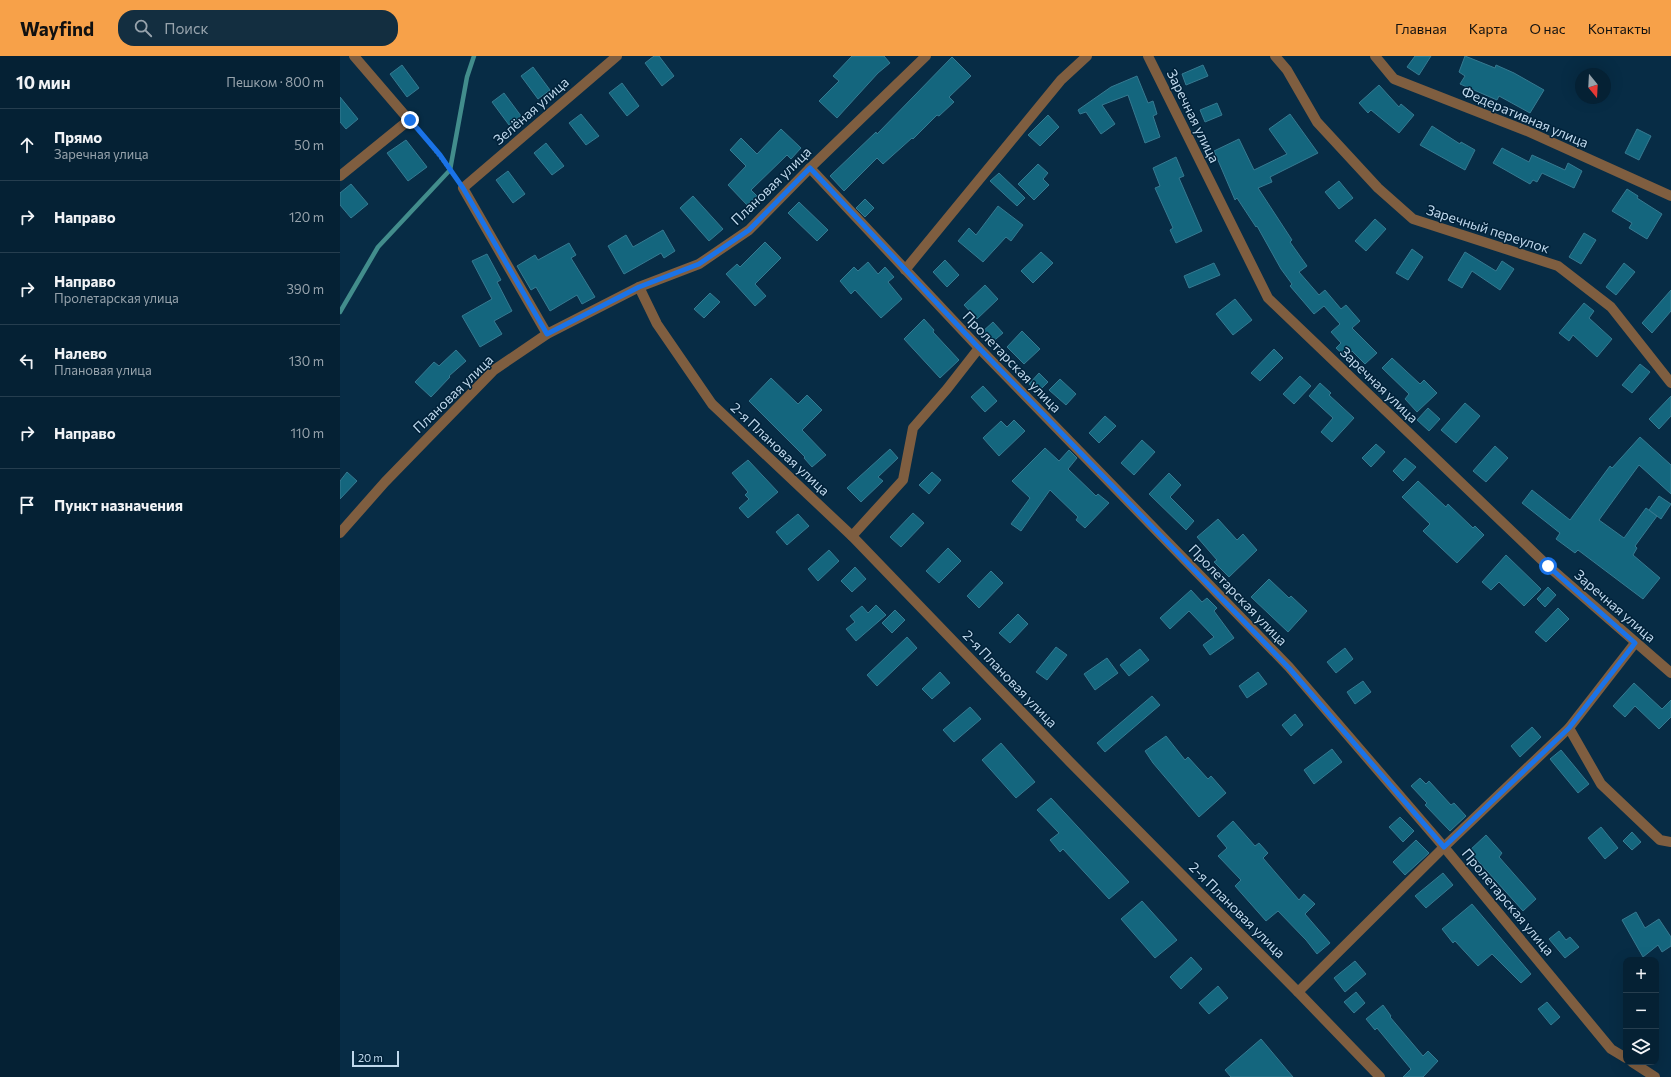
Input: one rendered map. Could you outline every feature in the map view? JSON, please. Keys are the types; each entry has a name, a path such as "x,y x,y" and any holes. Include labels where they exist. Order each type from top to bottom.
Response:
{"street":[{"path":"340,176 410,120 354,56"},
{"name":"Зелёная улица","path":"463,188 617,56"},
{"name":"Плановая улица","path":"340,533 385,482 494,370 547,334 639,287 699,264 749,230 810,168 926,56"},
{"path":"905,270 1060,80 1087,56"},
{"name":"Заречная улица","path":"1148,56 1268,298 1548,566 1671,673"},
{"name":"Заречный переулок","path":"1275,56 1287,70 1317,122 1378,188 1413,219 1558,266 1610,307 1671,383"},
{"name":"Федеративная улица","path":"1375,56 1394,79 1527,131 1671,196"},
{"name":"Пролетарская улица","path":"810,168 979,348 1289,668 1444,847 1611,1049 1623,1056"},
{"path":"463,188 547,334"},
{"name":"2-я Плановая улица","path":"639,287 657,324 712,404 852,536 1070,762 1380,1077"},
{"path":"852,536 903,480 913,428 947,389 979,348"},
{"path":"1298,992 1444,847 1569,728 1635,643"},
{"path":"1569,728 1601,784 1660,840 1671,842"},
{"path":"1637,1065 1655,1077"}],"path":[{"path":"410,120 440,155 463,188"}],"building":[{"path":"654,56 659,56 674,76 662,86 645,63"},
{"path":"852,56 884,56 890,63 878,73 837,118 819,101 839,81 833,76"},
{"path":"1415,56 1431,56 1419,75 1407,67"},
{"path":"1465,56 1495,68 1496,65 1514,73 1544,90 1530,113 1499,96 1497,100 1460,84 1465,76 1459,72"},
{"path":"952,57 971,76 949,97 954,102 939,116 937,115 913,139 912,138 883,164 877,158 844,191 830,176 876,132 877,134"},
{"path":"402,65 419,88 407,97 390,74"},
{"path":"1203,65 1208,76 1186,85 1182,74"},
{"path":"533,67 550,90 538,99 521,76"},
{"path":"1137,76 1148,103 1153,101 1157,114 1153,116 1160,137 1145,143 1128,95 1102,105 1115,124 1101,134 1086,112 1080,114 1078,110 1111,87"},
{"path":"622,83 639,106 627,116 609,93"},
{"path":"1379,85 1399,107 1401,104 1414,115 1399,133 1371,110 1368,113 1359,103"},
{"path":"504,93 521,116 509,125 492,102"},
{"path":"340,97 358,119 346,129 340,122"},
{"path":"1217,103 1222,115 1205,122 1200,110"},
{"path":"581,114 599,136 586,145 569,123"},
{"path":"1290,114 1318,153 1270,177 1272,182 1258,188 1292,240 1290,242 1307,266 1299,272 1319,295 1325,290 1341,309 1346,305 1360,321 1352,328 1377,353 1365,364 1352,351 1346,357 1336,348 1341,343 1331,332 1340,324 1324,306 1314,314 1290,286 1292,284 1281,269 1257,226 1256,227 1237,198 1235,200 1214,151 1239,139 1254,170 1287,154 1269,129"},
{"path":"1048,115 1059,127 1040,146 1028,135"},
{"path":"1432,126 1460,144 1461,142 1475,150 1465,170 1420,145"},
{"path":"781,129 801,148 791,159 787,155 751,190 757,196 747,205 728,185 746,166 730,150 741,138 757,154"},
{"path":"1637,129 1651,136 1639,160 1625,153"},
{"path":"406,140 427,167 408,181 387,153"},
{"path":"546,143 564,166 552,175 534,153"},
{"path":"1502,148 1529,162 1532,155 1565,170 1568,163 1582,171 1574,188 1542,173 1537,182 1533,180 1530,184 1493,163"},
{"path":"1176,157 1184,176 1179,178 1202,231 1176,243 1170,230 1173,228 1155,188 1160,186 1153,168"},
{"path":"1038,164 1048,173 1043,179 1049,185 1034,200 1018,184"},
{"path":"508,171 525,194 513,203 496,180"},
{"path":"999,173 1025,198 1017,206 990,181"},
{"path":"1339,181 1353,198 1339,209 1325,192"},
{"path":"351,184 368,204 351,218 340,205 340,193"},
{"path":"1627,189 1638,196 1637,198 1662,214 1647,239 1629,228 1632,223 1612,211"},
{"path":"693,196 723,229 709,241 680,208"},
{"path":"865,199 874,208 865,217 856,208"},
{"path":"799,202 828,230 817,241 788,213"},
{"path":"998,206 1023,225 1011,241 1006,237 983,262 958,241 969,228 976,235"},
{"path":"1375,219 1386,229 1366,251 1355,241"},
{"path":"663,230 675,251 664,258 661,253 624,274 608,246 626,235 633,247"},
{"path":"1584,233 1596,240 1581,264 1569,257"},
{"path":"765,242 781,258 755,284 766,296 755,306 726,274 737,264 740,267"},
{"path":"569,243 576,255 571,258 595,297 582,304 577,295 550,311 536,287 531,290 517,266 535,255 538,260"},
{"path":"1412,249 1423,257 1408,280 1396,273"},
{"path":"1041,252 1053,263 1033,283 1021,271"},
{"path":"1465,252 1496,271 1502,261 1514,269 1500,290 1472,271 1462,288 1448,280"},
{"path":"487,254 501,280 497,282 512,311 494,321 502,334 480,347 462,316 492,299 472,261"},
{"path":"945,260 959,275 947,287 933,272"},
{"path":"868,262 878,274 885,267 894,277 888,282 902,299 881,318 855,290 851,294 840,281 854,267 858,271"},
{"path":"1214,263 1220,275 1189,288 1184,276"},
{"path":"1624,263 1635,272 1616,295 1606,287"},
{"path":"985,285 998,299 977,319 964,305"},
{"path":"1671,290 1671,311 1652,333 1642,323"},
{"path":"710,293 720,302 704,318 694,309"},
{"path":"1235,299 1252,320 1233,335 1216,314"},
{"path":"1584,303 1594,311 1589,318 1612,339 1597,357 1573,335 1569,341 1559,333"},
{"path":"924,319 934,330 933,332 959,360 940,378 904,339"},
{"path":"993,322 1003,333 990,344 981,333"},
{"path":"1022,331 1040,349 1024,364 1007,347"},
{"path":"1274,349 1283,358 1260,381 1251,373"},
{"path":"456,350 466,361 449,376 450,377 431,397 415,382 434,362 439,366"},
{"path":"1392,358 1420,384 1424,380 1437,393 1417,412 1405,399 1409,394 1382,368"},
{"path":"1640,364 1650,372 1632,393 1622,385"},
{"path":"1039,373 1048,382 1038,392 1029,384"},
{"path":"1300,376 1311,386 1294,404 1283,394"},
{"path":"771,378 798,404 807,395 822,410 802,430 826,455 812,467 804,458 805,457 749,401"},
{"path":"1060,379 1076,394 1066,405 1049,390"},
{"path":"1320,383 1331,393 1329,395 1354,418 1332,442 1321,432 1333,418 1309,396"},
{"path":"983,386 997,401 985,412 971,397"},
{"path":"1671,396 1671,416 1659,429 1649,419"},
{"path":"1465,403 1480,416 1456,443 1441,430"},
{"path":"1428,408 1440,419 1429,431 1417,420"},
{"path":"1105,416 1116,426 1099,443 1089,433"},
{"path":"1014,420 1025,431 999,456 983,438 1001,421 1007,427"},
{"path":"1640,437 1671,465 1671,494 1639,465 1599,520 1624,538 1646,508 1657,516 1635,546 1637,548 1633,555 1660,578 1643,599 1578,550 1575,553 1556,539 1560,533 1522,503 1532,490 1570,520 1610,466 1612,468"},
{"path":"1142,440 1155,452 1134,475 1121,463"},
{"path":"1376,444 1385,452 1371,467 1362,458"},
{"path":"1495,446 1508,458 1486,482 1473,471"},
{"path":"1045,448 1059,461 1069,450 1077,458 1068,469 1096,496 1098,494 1109,503 1085,528 1076,520 1078,517 1050,490 1021,531 1011,524 1030,498 1012,481"},
{"path":"890,449 898,458 878,477 883,481 861,502 847,488"},
{"path":"1405,458 1416,467 1403,481 1393,471"},
{"path":"748,460 778,492 748,518 739,508 749,499 745,495 748,492 732,473"},
{"path":"347,472 357,481 340,499 340,481"},
{"path":"932,472 941,480 929,494 919,485"},
{"path":"1169,473 1181,485 1170,497 1194,521 1186,530 1149,494"},
{"path":"1418,481 1446,507 1448,504 1473,528 1475,526 1484,535 1457,563 1423,531 1430,524 1402,497"},
{"path":"1659,496 1671,504 1661,519 1649,510"},
{"path":"913,513 924,523 901,547 890,537"},
{"path":"798,514 809,526 787,545 776,532"},
{"path":"1218,519 1237,540 1243,534 1257,550 1229,577 1214,562 1217,560 1197,537"},
{"path":"948,548 961,561 939,583 926,571"},
{"path":"829,550 839,561 818,581 808,569"},
{"path":"1506,555 1541,589 1524,606 1499,582 1491,590 1482,582"},
{"path":"855,567 866,579 852,592 841,581"},
{"path":"991,571 1003,583 979,608 967,596"},
{"path":"1269,579 1289,598 1291,596 1307,611 1288,632 1251,597"},
{"path":"1548,587 1556,595 1545,607 1537,599"},
{"path":"1191,590 1202,602 1207,598 1217,608 1214,611 1234,638 1210,655 1203,645 1214,637 1189,611 1170,629 1160,618"},
{"path":"876,605 886,615 856,641 846,629 855,622 850,616 862,606 868,613"},
{"path":"1558,608 1569,619 1546,642 1535,632"},
{"path":"895,610 905,620 892,633 882,623"},
{"path":"1018,614 1028,624 1010,643 999,633"},
{"path":"907,637 917,648 877,686 867,675"},
{"path":"1056,647 1067,655 1047,680 1036,672"},
{"path":"1345,648 1353,659 1336,673 1327,662"},
{"path":"1140,649 1149,660 1129,676 1120,665"},
{"path":"1107,658 1118,673 1095,690 1084,674"},
{"path":"940,672 950,683 932,699 922,689"},
{"path":"1258,672 1267,684 1247,698 1239,686"},
{"path":"1363,681 1371,692 1355,704 1347,692"},
{"path":"1634,683 1662,709 1671,700 1671,717 1659,729 1635,706 1625,717 1613,706"},
{"path":"1152,696 1160,705 1105,752 1097,743"},
{"path":"970,707 981,719 954,742 943,730"},
{"path":"1295,714 1303,725 1291,736 1282,725"},
{"path":"1532,727 1541,737 1520,757 1511,746"},
{"path":"1166,736 1185,760 1188,757 1208,779 1211,776 1226,793 1199,817 1153,763 1145,751"},
{"path":"1001,743 1035,782 1016,798 982,760"},
{"path":"1332,749 1342,762 1314,784 1304,770"},
{"path":"1561,750 1589,784 1578,793 1550,759"},
{"path":"1420,778 1426,784 1429,781 1451,805 1454,803 1466,816 1450,831 1425,805 1427,803 1411,786"},
{"path":"1051,798 1129,882 1109,899 1063,849 1060,852 1050,840 1059,833 1037,810"},
{"path":"1400,817 1414,831 1403,842 1389,827"},
{"path":"1233,821 1255,846 1259,843 1268,853 1263,858 1299,900 1304,894 1315,904 1305,914 1330,943 1317,954 1306,940 1278,911 1266,921 1235,886 1241,880 1218,856 1227,848 1217,836"},
{"path":"1601,827 1618,848 1605,859 1588,838"},
{"path":"1632,832 1641,842 1632,850 1623,841"},
{"path":"1486,835 1502,853 1499,857 1536,899 1523,911 1469,851"},
{"path":"1416,840 1429,853 1405,875 1393,862"},
{"path":"1443,873 1453,885 1426,908 1415,896"},
{"path":"1142,901 1177,940 1155,958 1121,919"},
{"path":"1472,904 1531,974 1521,983 1492,954 1478,966 1455,941 1453,943 1442,929"},
{"path":"1636,912 1645,928 1659,919 1671,937 1671,946 1662,952 1658,945 1643,957 1622,920"},
{"path":"1559,931 1566,940 1570,937 1579,947 1565,958 1549,939"},
{"path":"1191,957 1202,969 1181,989 1170,977"},
{"path":"1355,961 1366,974 1345,992 1334,978"},
{"path":"1218,986 1228,998 1209,1014 1199,1003"},
{"path":"1356,992 1365,1003 1354,1013 1344,1002"},
{"path":"1547,1002 1560,1017 1551,1025 1538,1009"},
{"path":"1383,1005 1391,1016 1390,1017 1423,1056 1428,1051 1438,1061 1423,1077 1403,1077 1411,1069 1377,1028 1375,1030 1366,1019"},
{"path":"1261,1039 1293,1077 1231,1077 1225,1070"}],"waterway":[{"path":"340,312 378,247 450,170 467,77 474,56"}],"route":[{"path":"410,120 440,155 463,188 495,240 547,334 639,287 699,264 749,230 810,168 979,348 1289,668 1444,847 1569,728 1635,643 1548,566"}]}
